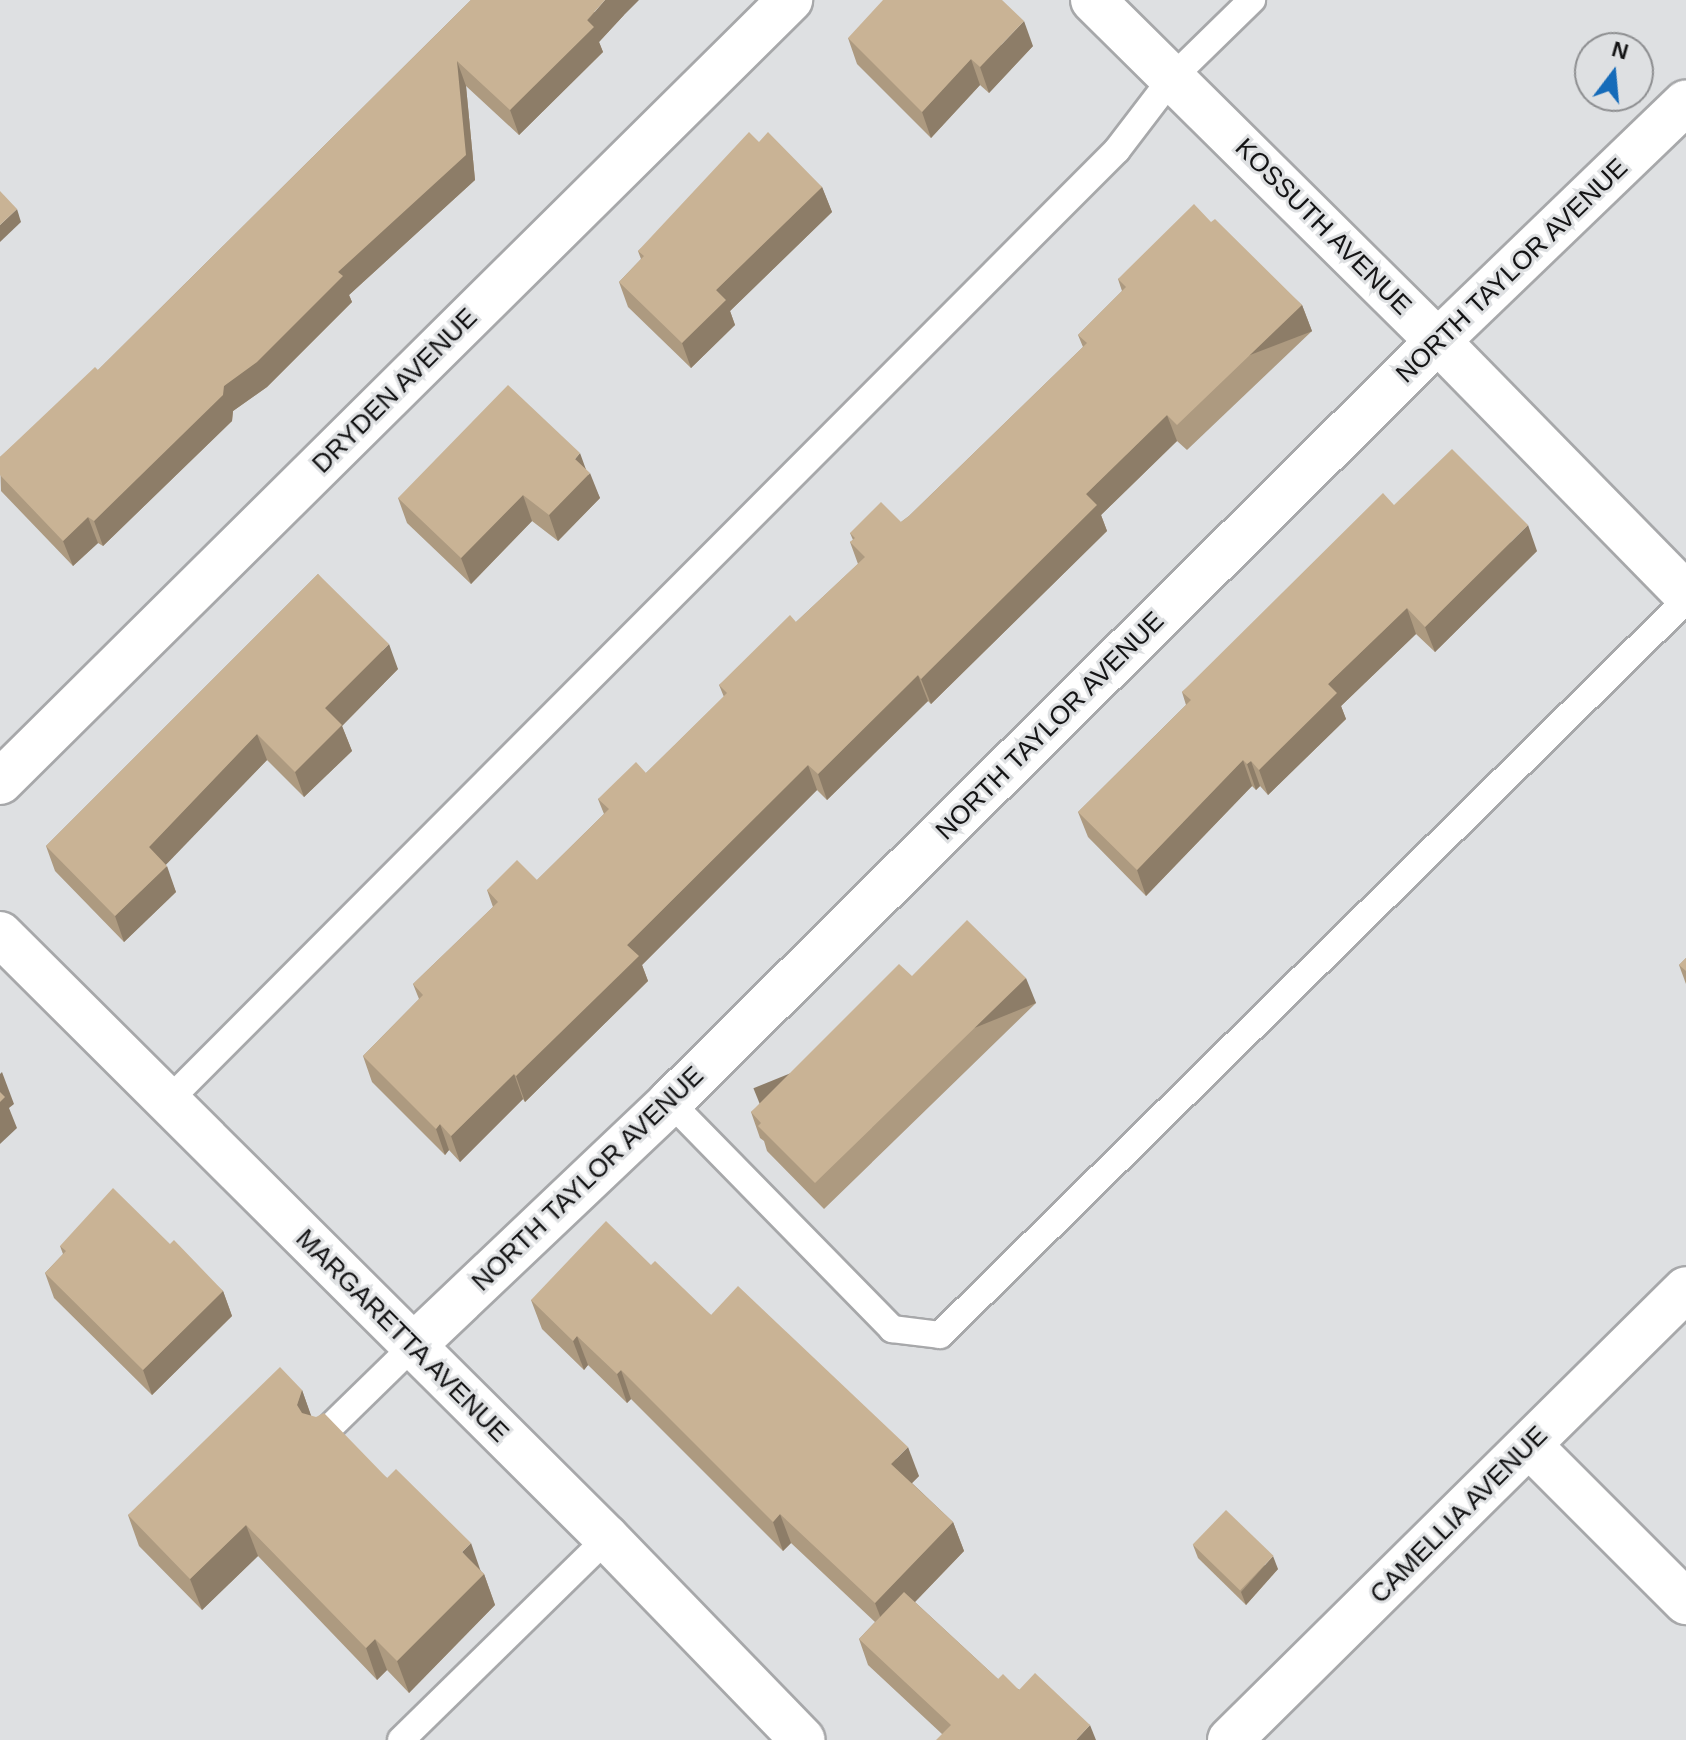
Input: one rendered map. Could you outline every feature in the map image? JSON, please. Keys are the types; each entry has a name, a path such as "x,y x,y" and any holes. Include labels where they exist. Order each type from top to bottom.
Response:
{"street":[{"name":"DRYDEN AVENUE","path":"0,782 790,0"},
{"name":"KOSSUTH AVENUE","path":"1093,0 1438,341 1686,594"},
{"name":"NORTH TAYLOR AVENUE","path":"412,1347 670,1102 1438,341 1686,102"},
{"name":"MARGARETTA AVENUE","path":"0,934 607,1538 803,1740"},
{"name":"CAMELLIA AVENUE","path":"1230,1740 1686,1289"},
{"path":"1530,1446 1686,1602"}],"lane":[{"path":"167,1102 1106,161 1172,78 1252,0"},
{"path":"670,1102 892,1329 940,1335 1686,600"},
{"path":"324,1433 412,1347"},
{"path":"401,1740 607,1538"}],"building":[{"path":"471,0 605,0 587,20 594,27 510,110 457,61 466,155 338,272 343,276 257,362 224,386 223,395 94,521 88,517 63,541 0,475 0,457 95,367 98,370"},
{"path":"883,0 1002,0 1024,21 980,67 971,59 922,112 848,38"},
{"path":"749,132 759,142 768,132 822,187 716,290 726,300 682,343 619,282 644,256 638,251"},
{"path":"0,191 17,209 0,225"},
{"path":"1194,204 1211,222 1215,219 1302,305 1177,425 1167,415 1086,494 1097,505 921,679 918,675 818,774 808,765 627,945 639,956 516,1076 514,1074 451,1136 440,1124 436,1129 363,1056 423,995 413,984 498,902 487,890 517,860 537,880 609,809 598,799 636,762 646,773 727,693 719,685 790,615 796,622 865,557 850,542 855,538 850,533 881,502 901,522 909,516 1087,343 1078,335 1126,287 1118,279"},
{"path":"508,385 580,453 575,459 590,473 549,515 523,495 461,558 398,498"},
{"path":"1452,449 1528,525 1425,627 1407,608 1328,684 1337,693 1259,770 1251,761 1247,764 1243,760 1137,870 1078,812 1191,700 1182,692 1383,493 1394,505"},
{"path":"318,574 389,644 325,708 342,725 295,772 257,734 149,847 167,866 115,916 46,846"},
{"path":"967,920 1026,978 815,1183 758,1126 761,1123 751,1112 899,964 912,976"},
{"path":"1686,958 1686,971 1679,965"},
{"path":"113,1188 170,1244 174,1240 223,1291 143,1370 45,1273 66,1251 60,1246"},
{"path":"606,1221 651,1265 655,1261 711,1315 738,1286 908,1447 891,1464 953,1522 875,1603 780,1514 773,1522 621,1370 617,1374 577,1336 573,1341 531,1300"},
{"path":"280,1367 302,1390 297,1405 302,1413 316,1417 324,1413 387,1478 396,1469 471,1543 462,1552 484,1574 397,1661 375,1639 366,1648 246,1525 190,1579 128,1515"},
{"path":"1226,1510 1273,1556 1240,1590 1193,1545"},
{"path":"904,1592 998,1679 1003,1674 1019,1690 1035,1673 1090,1725 1076,1740 936,1740 951,1725 859,1639"}]}
